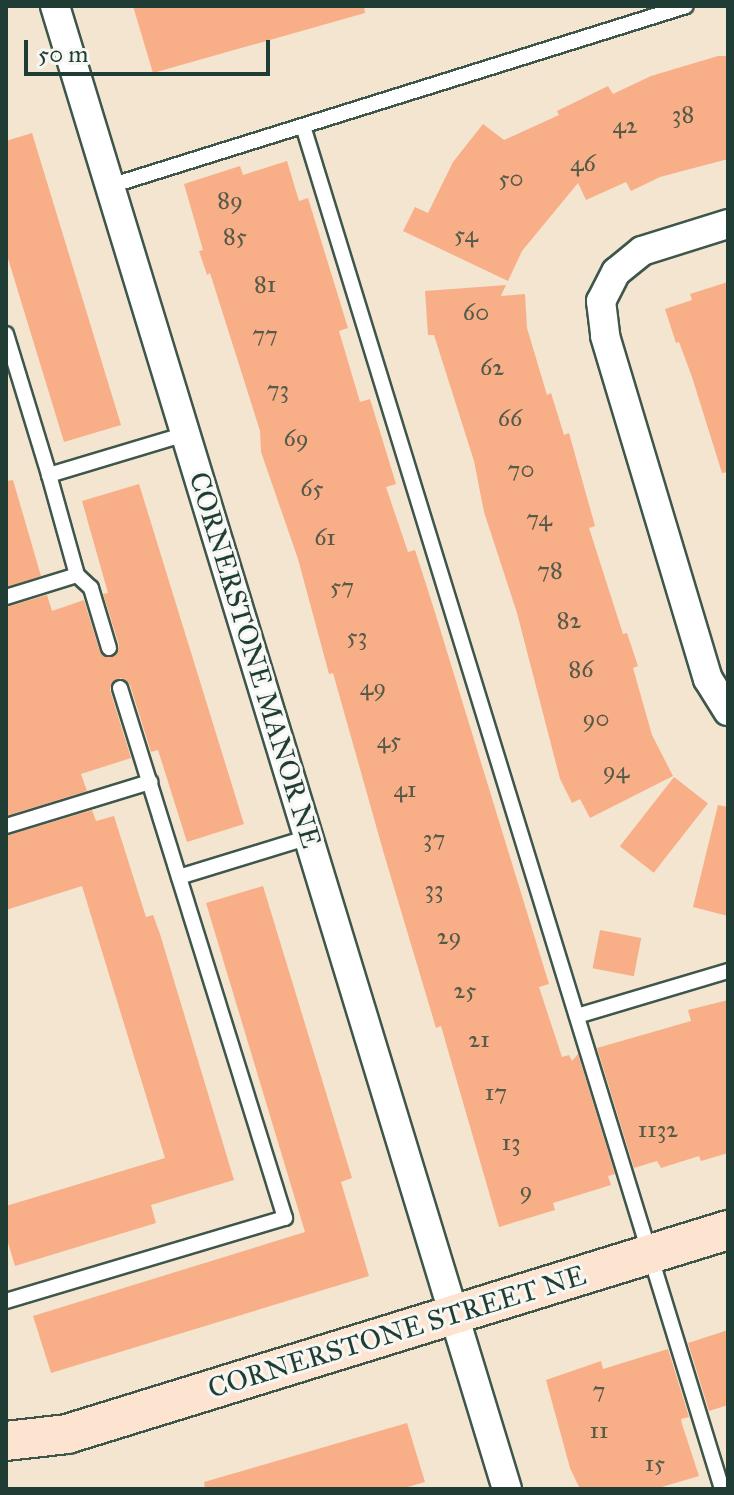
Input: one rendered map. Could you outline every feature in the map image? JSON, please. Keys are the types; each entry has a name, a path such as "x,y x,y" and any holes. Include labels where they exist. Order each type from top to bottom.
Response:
{"street":[{"name":"CORNERSTONE MANOR NE","path":"55,6 507,1489"},
{"path":"728,224 642,251 616,272 601,301 605,336 708,679 728,711"},
{"name":"CORNERSTONE STREET NE","path":"6,1441 67,1434 728,1230"},
{"name":"CORNERSTONE STREET NE","path":"6,1471 67,1434"}],"lane":[{"path":"110,186 686,6"},
{"path":"303,126 722,1489"},
{"path":"6,334 77,575 91,588 109,648"},
{"path":"49,475 186,434"},
{"path":"6,597 77,575"},
{"path":"6,1301 285,1218 120,688"},
{"path":"6,826 150,782"},
{"path":"179,877 309,837"},
{"path":"577,1016 728,971"}],"building":[{"path":"133,6 364,6 365,13 153,73"},
{"path":"718,56 728,56 728,159 660,177 631,191 626,182 586,200 578,183 522,251 508,281 403,231 415,207 428,213 453,162 483,124 504,140 559,115 557,111 608,86 613,94 651,76"},
{"path":"32,133 121,425 64,442 6,252 6,141"},
{"path":"287,161 299,201 308,198 348,328 339,331 360,402 370,399 396,484 386,487 408,552 415,550 549,984 539,987 562,1057 569,1055 572,1061 578,1054 615,1174 608,1176 611,1185 553,1203 555,1210 499,1227 441,1026 436,1028 333,673 329,674 298,559 261,452 260,431 210,273 207,275 199,251 203,250 184,184 240,166 243,175"},
{"path":"728,282 728,472 722,473 692,377 665,309 692,300 690,294"},
{"path":"506,285 501,296 525,294 527,328 547,395 551,393 564,435 569,433 595,526 589,528 623,634 627,633 638,666 633,668 652,735 673,776 590,818 580,799 572,803 560,779 517,613 484,512 474,461 434,335 428,335 425,291"},
{"path":"13,480 41,576 6,587 6,481"},
{"path":"139,484 244,824 187,842 158,750 151,752 130,685 121,678 112,682 110,690 131,758 81,774 87,791 6,816 6,607 47,595 52,611 84,600 100,652 106,657 116,655 119,645 103,594 108,593 82,501"},
{"path":"674,777 708,803 654,873 620,846"},
{"path":"718,805 728,807 728,916 693,907"},
{"path":"92,810 96,821 114,816 146,917 153,915 234,1180 151,1205 156,1223 15,1266 6,1236 6,1206 165,1158 82,886 6,910 6,836"},
{"path":"263,886 352,1178 341,1182 369,1276 51,1373 33,1316 305,1232 206,903"},
{"path":"600,930 641,938 634,976 593,968"},
{"path":"728,1000 728,1153 701,1161 699,1156 661,1168 657,1161 634,1168 597,1048 691,1021 688,1010"},
{"path":"728,1330 728,1405 709,1411 688,1343"},
{"path":"668,1349 689,1417 681,1419 699,1476 655,1489 580,1489 570,1468 546,1380 601,1361 603,1369"},
{"path":"407,1423 425,1482 401,1489 205,1489 204,1482"}]}
